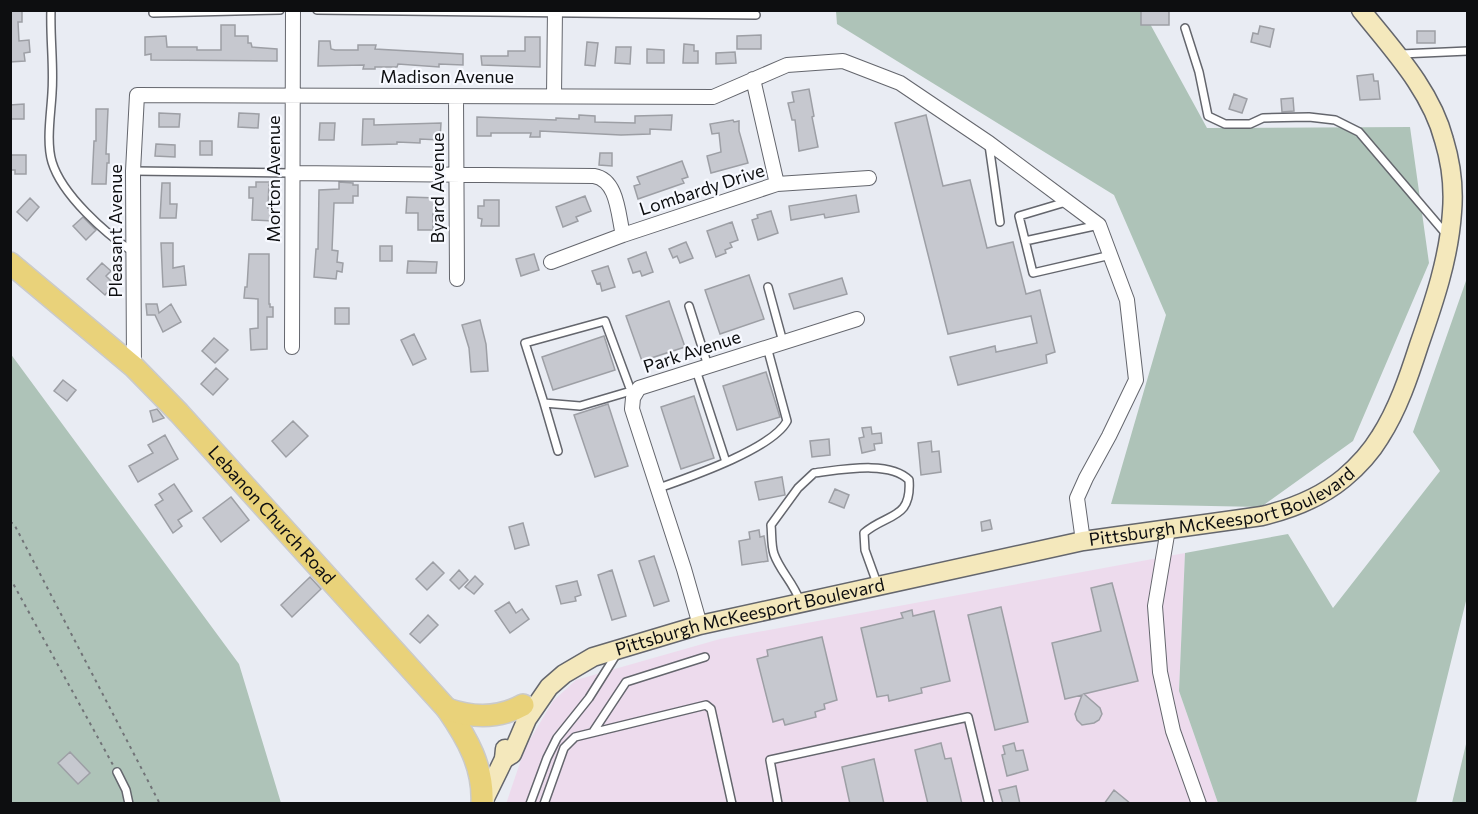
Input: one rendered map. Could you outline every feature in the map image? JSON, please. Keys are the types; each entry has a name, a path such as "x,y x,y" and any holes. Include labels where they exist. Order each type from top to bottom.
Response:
{"main road":[{"name":"Pittsburgh McKeesport Boulevard","path":"504,759 512,754 527,719 549,687 564,674 593,657 700,626 1083,541 1235,521 1289,509 1321,494 1344,477 1379,438 1408,379 1444,265 1450,239 1453,192 1444,138 1428,99 1361,10"},
{"name":"Lebanon Church Road","path":"10,264 134,367 179,413 447,709 464,734 472,752 480,775 483,803"},
{"name":"Pittsburgh McKeesport Boulevard","path":"483,803 504,759 505,749 523,705 541,681 560,666 578,657 593,657"},
{"path":"447,709 465,715 487,717 511,712 523,705"}],"street":[{"name":"Morton Avenue","path":"292,347 293,10"},
{"path":"554,95 555,12"},
{"name":"Madison Avenue","path":"137,95 713,97 787,65 843,61 900,83 989,143 1099,225"},
{"path":"753,79 777,184"},
{"name":"Pleasant Avenue","path":"134,367 133,171 137,95"},
{"name":"Byard Avenue","path":"456,96 457,279"},
{"path":"292,173 602,177 612,188 623,235"},
{"name":"Lombardy Drive","path":"551,262 623,235 777,184 869,178"},
{"path":"1083,541 1077,498 1136,380 1127,300 1099,225"},
{"name":"Park Avenue","path":"700,626 633,409 632,395 639,388 856,319"},
{"path":"1168,529 1155,606 1160,672 1173,730 1199,804"}],"lane":[{"path":"51,10 52,161 64,188 119,242 134,252"},
{"path":"153,13 280,10"},
{"path":"317,10 756,15"},
{"path":"1185,28 1199,72 1208,116 1225,124 1250,123 1263,118 1309,117 1335,120 1359,132 1450,239"},
{"path":"1396,54 1467,51"},
{"path":"989,143 1000,222"},
{"path":"133,171 292,173"},
{"path":"1067,201 1019,216 1033,273 1110,255"},
{"path":"1025,242 1099,225"},
{"path":"768,287 783,342"},
{"path":"689,306 726,462"},
{"path":"544,403 580,406 632,395 605,321 525,343 558,451"},
{"path":"659,488 726,462 781,431 787,421 767,347"},
{"path":"801,603 795,586 773,552 771,525 798,488 814,473 884,468 904,474 909,480 910,492 906,506 894,517 864,533 865,550 878,586"},
{"path":"530,804 557,738 589,698 618,650"},
{"path":"593,732 626,682 705,657"},
{"path":"544,804 564,748 575,737 706,705 711,709 732,804"},
{"path":"778,804 770,760 968,717 989,804"},
{"path":"117,772 126,790 129,804"}],"path":[{"path":"10,522 14,524 160,804"},
{"path":"10,578 117,772"}],"shaded area":[{"path":"1185,553 1179,691 1218,803 506,804 525,748 553,701 576,680 720,639"}],"green space":[{"path":"836,11 1143,11 1207,128 1410,127 1429,263 1353,441 1261,507 1111,504 1166,315 1114,195 837,24"},
{"path":"1467,278 1467,597 1416,803 1218,803 1179,691 1185,553 1288,534 1333,608 1440,471 1413,432"},
{"path":"10,353 239,664 281,803 11,803"},
{"path":"1467,740 1467,803 1452,803"}],"building":[{"path":"10,10 22,10 22,22 18,22 19,41 29,40 30,52 24,53 25,61 10,62"},
{"path":"1141,10 1169,10 1169,25 1141,25"},
{"path":"221,25 235,25 235,36 248,36 248,43 251,43 252,47 277,49 277,61 151,60 151,54 145,55 145,37 166,36 167,47 221,50"},
{"path":"1260,26 1274,29 1270,47 1251,42 1253,33 1258,34"},
{"path":"1417,31 1435,31 1435,43 1417,43"},
{"path":"761,35 761,49 737,49 737,36"},
{"path":"525,37 540,37 540,67 482,65 481,56 508,56 508,51 525,51"},
{"path":"319,41 330,41 331,49 335,50 358,50 358,45 376,45 375,49 463,54 463,65 439,64 439,67 398,64 397,67 375,67 375,69 363,69 364,65 318,66"},
{"path":"587,42 598,43 595,66 585,65"},
{"path":"684,44 694,45 694,51 698,51 698,63 683,63"},
{"path":"616,47 631,47 630,64 615,63"},
{"path":"647,49 664,50 664,63 647,63"},
{"path":"735,52 736,63 716,64 716,53"},
{"path":"1373,74 1374,81 1378,81 1380,99 1360,100 1357,76"},
{"path":"809,89 818,147 799,151 795,120 792,120 788,103 794,102 792,92"},
{"path":"1234,94 1247,99 1242,113 1229,109"},
{"path":"1293,98 1294,111 1282,112 1281,99"},
{"path":"24,104 24,119 10,119 10,105"},
{"path":"96,109 108,109 106,154 109,154 109,163 107,163 106,184 92,184"},
{"path":"159,113 180,114 179,127 159,127"},
{"path":"239,113 259,114 258,128 238,127"},
{"path":"579,115 595,116 595,122 635,123 635,116 672,115 671,130 650,129 650,134 621,135 540,131 540,137 530,137 531,133 491,133 491,136 477,136 477,117 556,120 556,118 579,119"},
{"path":"926,115 943,186 970,180 987,248 1013,242 1026,294 1040,290 1055,352 1046,355 1047,363 958,385 950,357 995,346 996,352 1037,343 1031,316 948,334 895,123"},
{"path":"363,119 374,119 374,125 441,123 440,140 420,139 420,143 362,145"},
{"path":"733,120 734,122 739,121 739,131 748,163 711,173 707,156 721,152 719,133 712,134 710,124"},
{"path":"320,123 335,123 334,140 319,140"},
{"path":"200,141 212,141 212,155 200,155"},
{"path":"156,144 175,145 175,157 155,156"},
{"path":"600,153 612,153 612,166 599,165"},
{"path":"10,155 26,155 26,174 15,174 15,170 10,170"},
{"path":"682,161 688,177 682,179 684,183 638,199 634,186 640,184 637,177"},
{"path":"256,182 269,182 268,208 274,209 273,221 252,220 253,198 249,198 249,187 256,187"},
{"path":"339,182 358,185 358,196 353,196 353,203 334,203 332,250 338,251 337,262 343,263 342,272 337,271 336,279 314,277 316,249 318,249 319,190 339,189"},
{"path":"162,183 170,183 170,204 177,204 176,218 160,218"},
{"path":"856,195 859,212 825,218 824,214 791,220 789,206"},
{"path":"585,196 591,211 576,217 578,221 563,227 556,207"},
{"path":"407,197 438,198 437,214 433,214 433,230 418,230 418,213 406,213"},
{"path":"30,198 39,207 27,221 17,212"},
{"path":"484,200 499,200 499,226 481,226 482,219 478,218 478,206 484,206"},
{"path":"771,211 778,233 758,240 752,220 758,218 757,215"},
{"path":"83,217 96,230 86,240 73,226"},
{"path":"732,222 738,240 730,243 732,247 725,250 726,253 716,257 707,231"},
{"path":"686,242 693,258 680,263 677,256 673,258 669,249"},
{"path":"161,243 173,243 173,268 184,266 186,285 163,287"},
{"path":"380,246 392,246 392,261 380,261"},
{"path":"646,252 653,272 642,276 640,271 633,273 628,259"},
{"path":"249,254 269,254 269,304 273,307 273,317 267,317 267,349 251,350 250,329 258,328 258,299 244,298"},
{"path":"534,254 539,270 521,276 516,259"},
{"path":"408,261 437,262 436,273 407,273"},
{"path":"102,263 111,271 106,276 114,284 105,295 87,279"},
{"path":"608,266 615,287 602,291 592,271"},
{"path":"749,275 764,319 720,334 705,290"},
{"path":"842,278 847,294 794,309 789,294"},
{"path":"669,301 685,347 642,361 626,316"},
{"path":"146,304 157,304 159,313 171,304 181,322 163,332 155,315 147,315"},
{"path":"335,308 349,308 349,324 335,324"},
{"path":"480,320 486,344 488,371 471,372 469,348 462,325"},
{"path":"414,334 426,359 413,365 401,340"},
{"path":"604,336 615,370 553,390 542,357"},
{"path":"214,338 228,350 215,363 202,351"},
{"path":"216,368 228,379 213,395 201,384"},
{"path":"766,372 780,417 737,430 723,386"},
{"path":"63,380 76,390 67,401 54,391"},
{"path":"694,396 714,458 681,469 661,407"},
{"path":"608,404 628,466 595,477 574,415"},
{"path":"157,409 164,418 153,422 150,411"},
{"path":"293,421 308,436 286,457 272,441"},
{"path":"871,427 872,434 881,433 882,443 874,444 875,450 862,453 859,438 864,437 862,428"},
{"path":"165,435 178,459 138,482 129,466 153,453 148,445"},
{"path":"829,439 830,455 812,457 810,441"},
{"path":"931,441 932,452 939,451 941,472 921,475 918,443"},
{"path":"782,477 785,495 759,500 755,482"},
{"path":"174,484 192,511 178,520 182,526 173,533 155,505 163,500 159,494"},
{"path":"835,489 849,495 844,508 829,502"},
{"path":"231,497 249,520 221,542 203,518"},
{"path":"990,520 992,529 982,531 981,522"},
{"path":"523,523 529,545 515,549 509,527"},
{"path":"759,530 760,537 764,536 768,561 742,565 739,541 750,539 749,532"},
{"path":"654,556 669,601 654,606 639,561"},
{"path":"433,562 444,573 427,590 416,579"},
{"path":"459,570 468,580 459,589 450,580"},
{"path":"612,570 626,616 612,620 598,575"},
{"path":"475,576 483,584 474,594 465,587"},
{"path":"310,577 321,589 292,617 281,605"},
{"path":"577,581 581,595 575,597 576,601 561,604 556,586"},
{"path":"1112,583 1138,681 1084,694 1100,708 1102,714 1094,723 1082,725 1075,714 1082,695 1065,699 1052,643 1101,631 1091,588"},
{"path":"509,602 516,613 522,609 529,619 510,633 495,611"},
{"path":"1001,607 1028,722 995,730 968,615"},
{"path":"912,610 913,616 934,611 950,681 921,688 922,693 889,701 888,695 877,697 861,628 903,618 901,613"},
{"path":"428,615 438,625 420,643 410,634"},
{"path":"822,637 837,700 824,704 825,709 815,712 816,717 785,725 783,719 773,722 757,659 768,656 767,650"},
{"path":"941,743 945,759 951,758 962,804 928,804 915,750"},
{"path":"1014,743 1016,751 1023,750 1028,770 1007,776 1002,755 1005,754 1003,746"},
{"path":"70,752 90,773 78,784 58,763"},
{"path":"874,759 884,804 850,804 842,767"},
{"path":"1016,786 1020,804 1003,804 999,790"},
{"path":"1114,790 1131,804 1104,804"}]}
